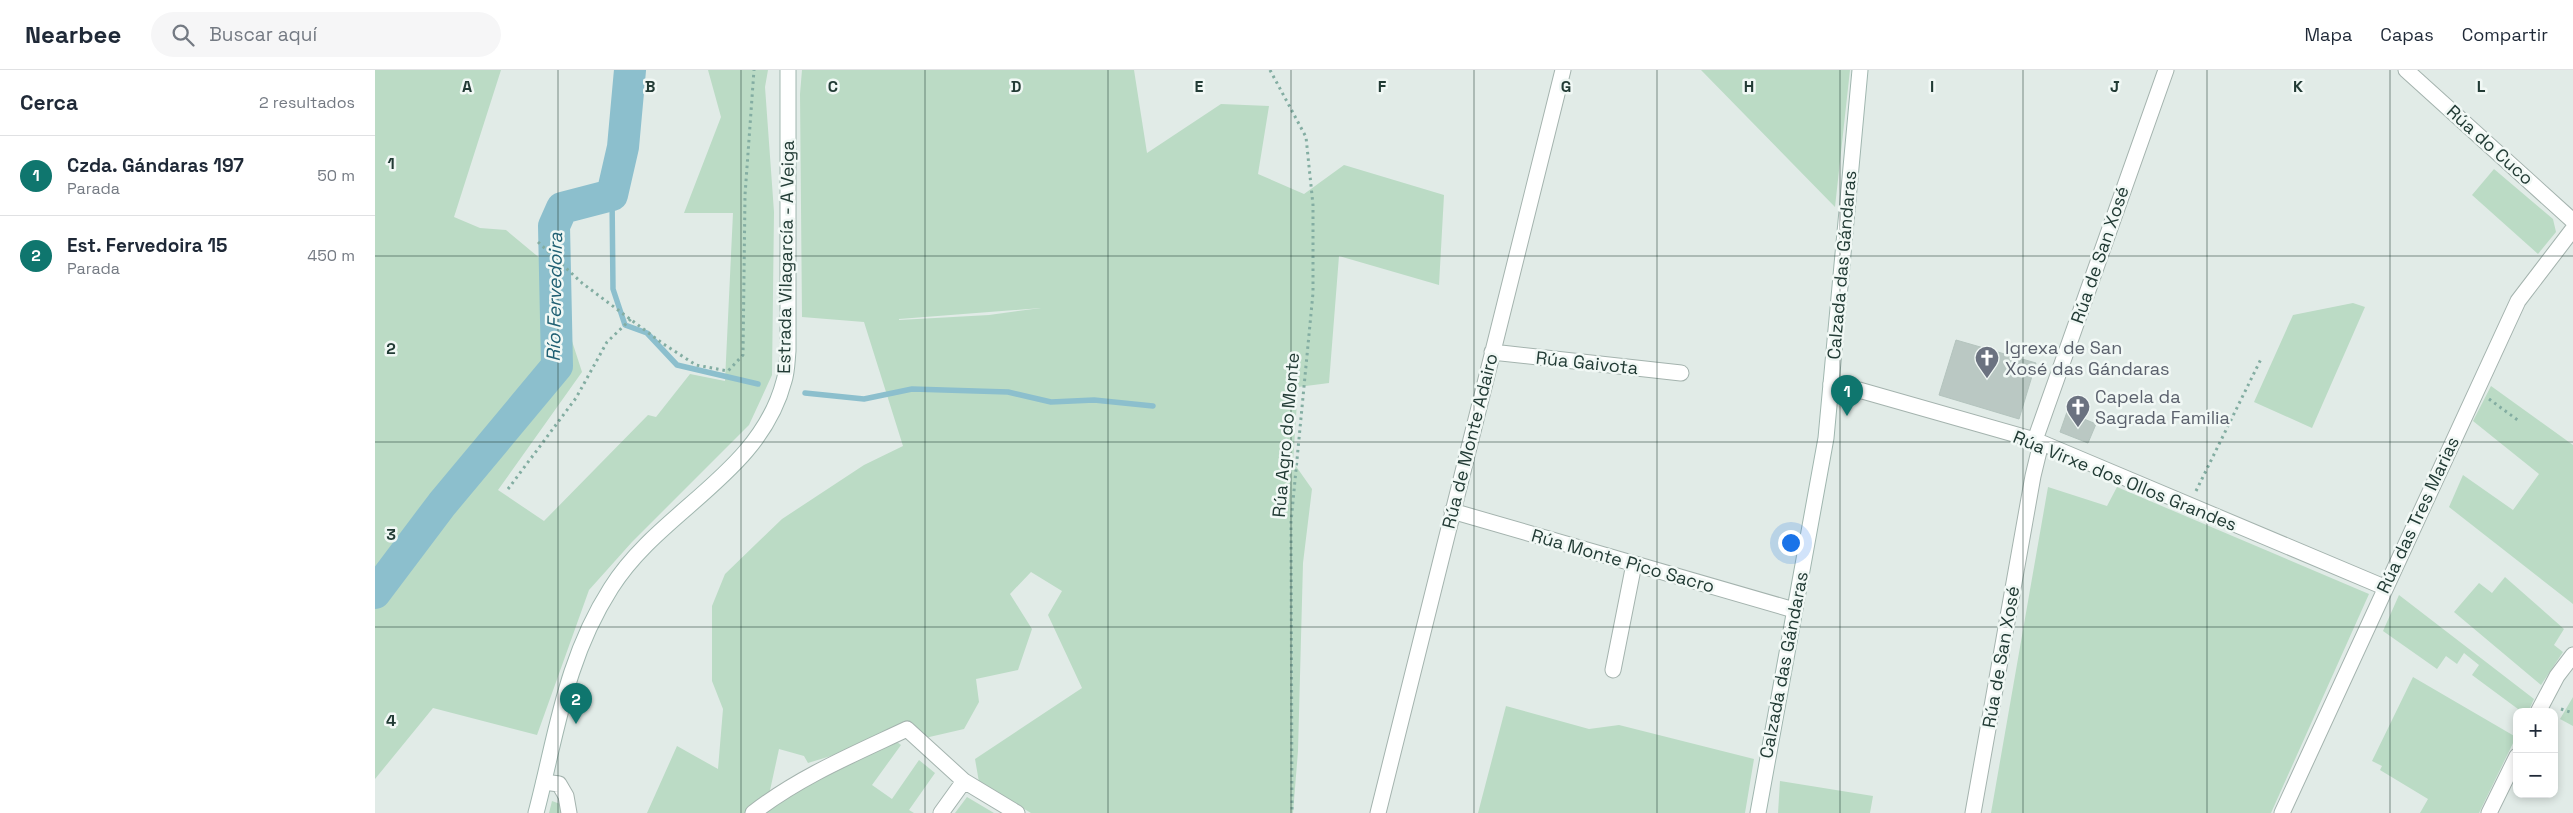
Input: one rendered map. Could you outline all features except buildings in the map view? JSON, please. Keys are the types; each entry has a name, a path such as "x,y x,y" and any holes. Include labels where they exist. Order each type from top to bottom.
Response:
{"street":[{"name":"Estrada Vilagarcía - A Veiga","path":"536,813 563,694 580,649 611,586 637,554 727,472 750,446 767,423 785,380 789,292 789,70"},
{"name":"Rúa de Monte Adairo","path":"1378,813 1563,70"},
{"name":"Calzada das Gándaras","path":"1759,813 1826,438 1860,70"},
{"name":"Rúa de San Xosé","path":"1973,813 2038,442 2166,70"},
{"name":"Rúa do Cuco","path":"2406,70 2573,221"},
{"name":"Rúa das Tres Marias","path":"2281,813 2518,301 2573,229"},
{"name":"Rúa Gaivota","path":"1492,352 1681,373"},
{"name":"Rúa Virxe dos Ollos Grandes","path":"1831,384 1859,390 2038,442 2384,587"},
{"name":"Rúa Monte Pico Sacro","path":"1452,511 1794,610"},
{"path":"1613,670 1634,564"},
{"path":"2540,708 2557,676 2573,655"},
{"path":"753,813 775,796 813,775 907,729 964,781 1017,813"},
{"path":"2489,813 2513,764"},
{"path":"941,813 964,781"},
{"path":"544,782 559,784 566,796 569,813"}],"path":[{"path":"538,242 582,283 696,366 728,371 743,355 745,195 754,70"},
{"name":"Rúa Agro do Monte","path":"1270,70 1306,137 1313,205 1313,293 1291,522 1292,813"},
{"path":"508,489 576,398 607,342 631,319"},
{"path":"2189,505 2261,359"},
{"path":"2476,390 2519,421"},
{"path":"2561,709 2573,712"}],"green space":[{"path":"375,70 501,70 454,217 480,228 506,230 548,265 549,313 571,338 582,372 498,490 544,521 648,415 656,417 690,374 725,381 733,213 684,213 721,117 708,70 768,70 765,87 774,212 772,375 749,425 632,542 589,590 537,735 433,708 375,779"},
{"path":"802,70 1134,70 1147,153 1221,104 1269,106 1258,174 1304,194 1344,165 1444,195 1439,285 1339,256 1329,383 1298,387 1293,462 1312,489 1303,563 1298,751 1293,813 1031,813 979,782 975,759 1082,688 1048,615 1062,591 1031,572 1010,594 1032,629 1018,670 976,679 979,702 964,729 925,738 908,725 860,747 808,763 804,756 779,749 769,795 746,813 647,813 677,746 718,769 723,709 712,681 712,606 725,574 782,519 864,465 903,446 864,322 802,317 800,94","holes":["1041,308 989,315 899,320"]},
{"path":"1701,70 1850,70 1835,207"},
{"path":"2494,169 2553,219 2556,232 2538,254 2472,195"},
{"path":"2353,303 2365,307 2312,428 2254,402 2293,315"},
{"path":"2491,386 2573,445 2573,604 2449,507 2463,475 2513,510 2539,474 2473,421"},
{"path":"2048,487 2107,506 2117,487 2369,594 2271,813 1991,813"},
{"path":"2505,577 2564,629 2554,645 2563,652 2541,685 2454,612 2479,583 2492,593"},
{"path":"2399,595 2534,699 2530,708 2517,708 2472,675 2479,665 2464,653 2457,664 2446,656 2437,669 2383,631"},
{"path":"2413,677 2513,735 2513,743 2479,813 2420,813 2428,799 2380,770 2382,766 2372,761"},
{"path":"2573,697 2573,726 2560,719"},
{"path":"1506,706 1589,729 1619,725 1754,759 1745,813 1478,813"},
{"path":"893,739 901,745 872,785 892,799 919,760 935,773 909,810 914,813 761,813 789,792"},
{"path":"1780,781 1873,796 1870,813 1778,813"},
{"path":"967,797 994,813 955,813"},
{"path":"552,801 563,805 564,813 549,813"}],"waterway":[{"name":"Río Fervedoira","path":"375,593 442,504 557,366 554,226 562,208 612,195 623,147 630,70"},
{"path":"612,195 613,289 625,325 647,333 677,365 758,384"},
{"path":"805,393 864,399 912,389 1008,392 1051,402 1094,400 1153,406"}],"place":[{"name":"Igrexa de San Xosé das Gándaras","path":"1987,379"},
{"name":"Czda. Gándaras 197","path":"1847,416"},
{"name":"Capela da Sagrada Familia","path":"2078,428"},
{"name":"Est. Fervedoira 15","path":"576,724"}]}
